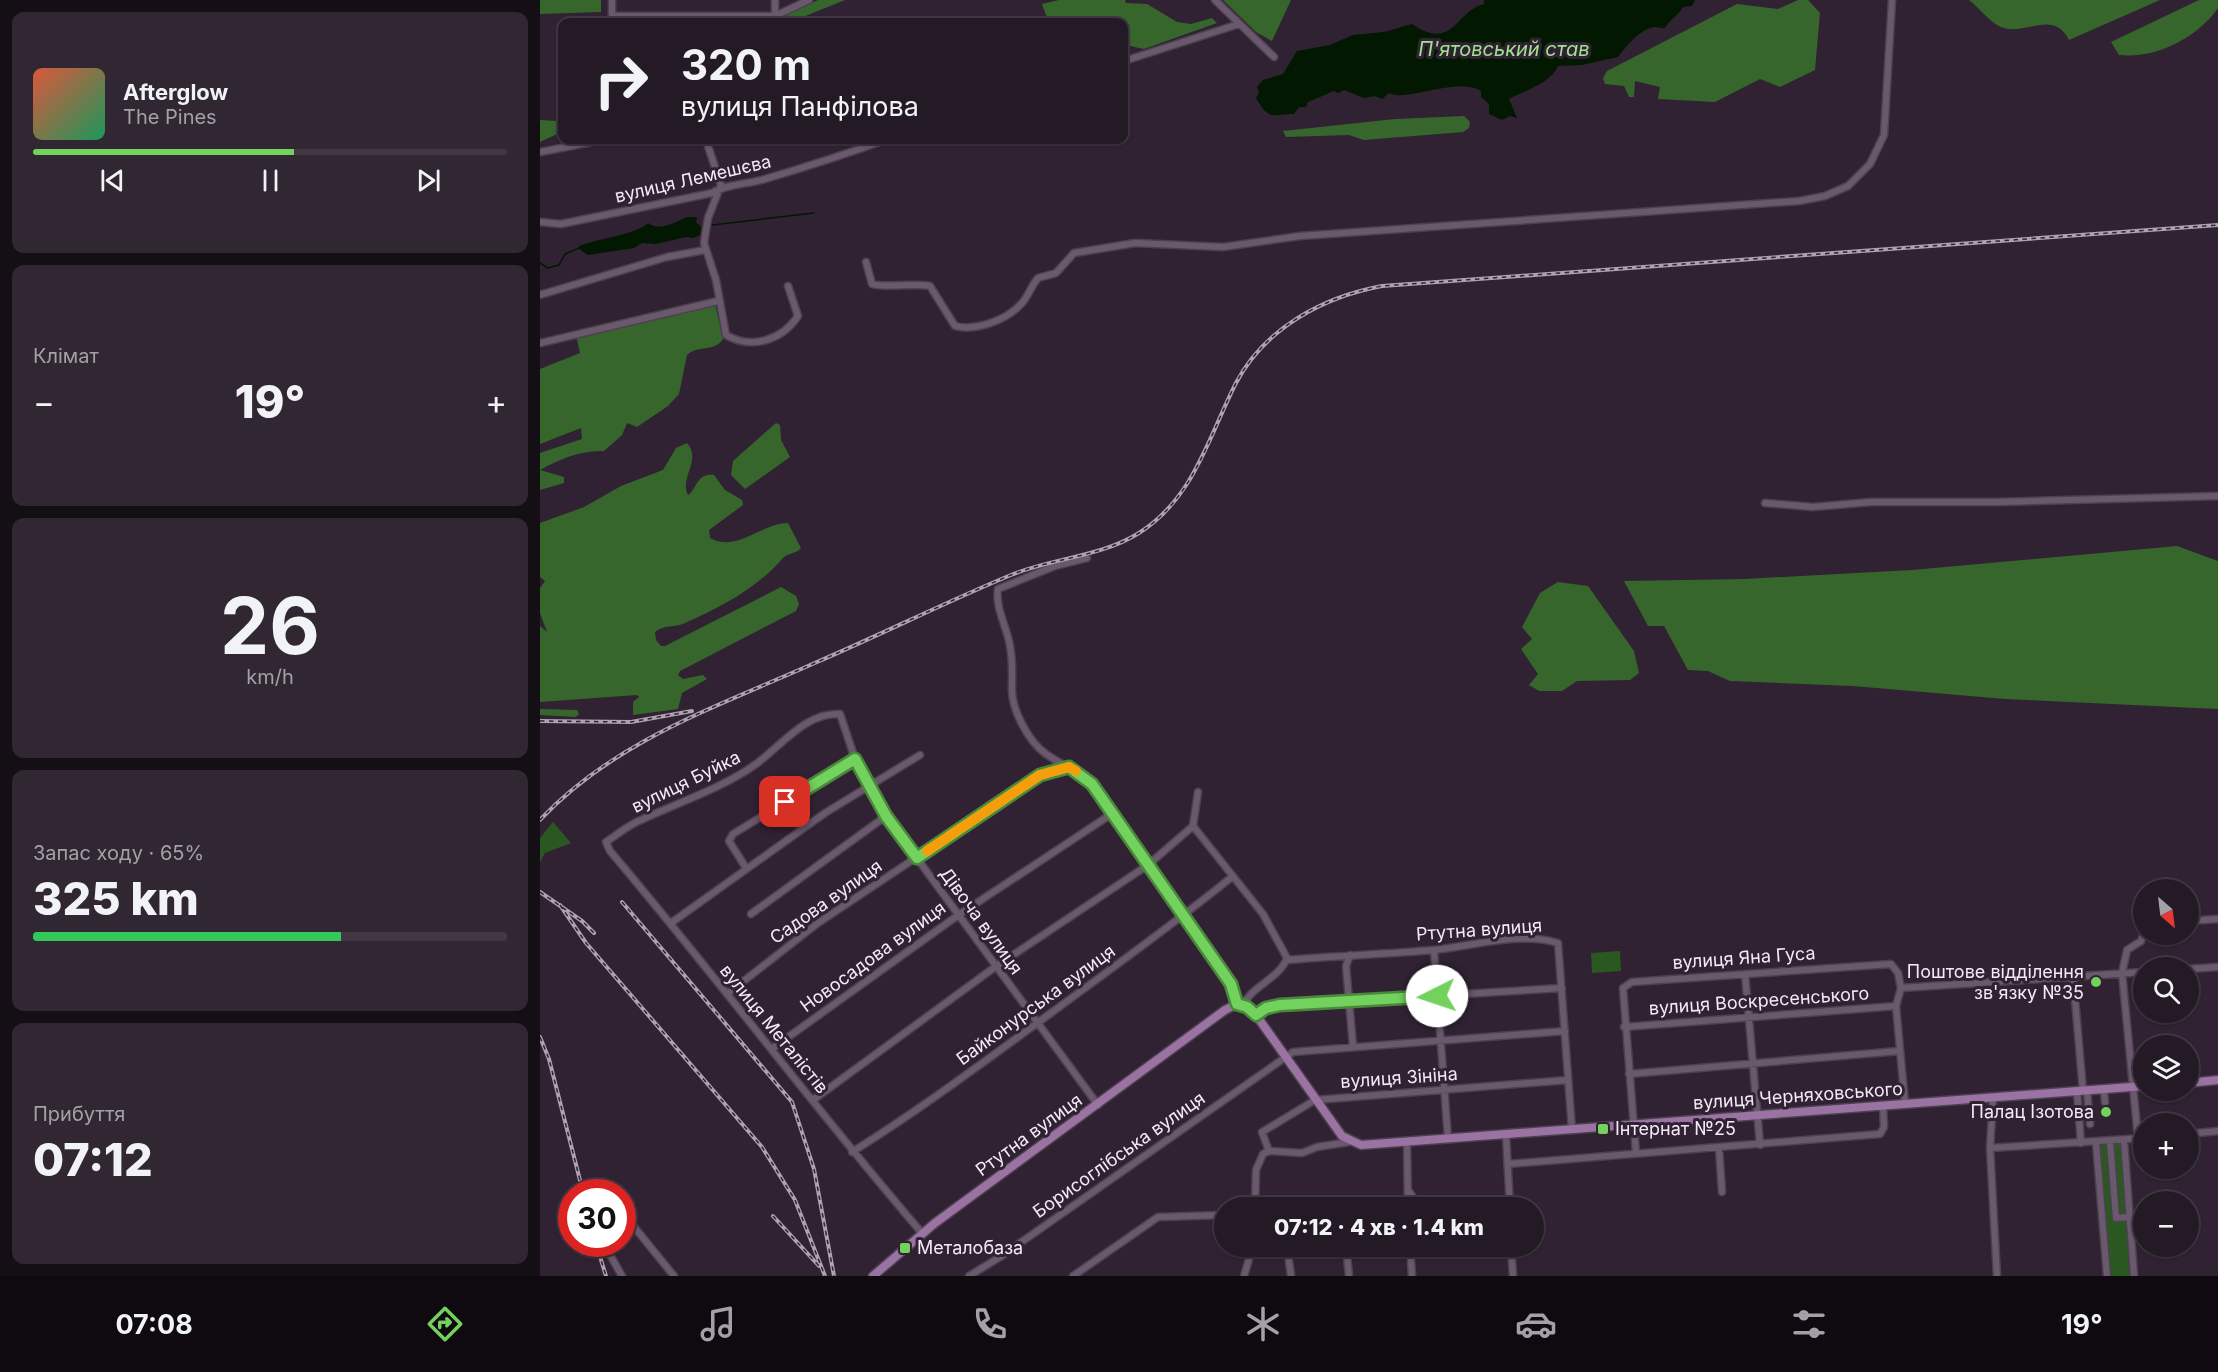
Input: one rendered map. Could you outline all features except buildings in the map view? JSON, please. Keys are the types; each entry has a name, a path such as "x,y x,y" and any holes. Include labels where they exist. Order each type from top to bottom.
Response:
{"main road":[{"path":"1240,1004 1256,1015 1315,1100 1349,1142"},
{"name":"Ртутна вулиця","path":"873,1276 922,1233 1225,1010 1240,1004"},
{"path":"2199,1082 2218,1080"},
{"name":"вулиця Черняховського","path":"1349,1142 1361,1145 1407,1142 2132,1087"}],"street":[{"path":"612,0 612,16 719,18"},
{"path":"773,18 775,0"},
{"path":"775,18 809,0"},
{"path":"1215,0 1274,57"},
{"path":"866,262 872,284 879,288 906,283 930,285 955,326 968,329 1009,314 1022,304 1038,278 1056,273 1074,253 1135,243 1223,247 1300,236 1799,201 1825,196 1848,186 1870,164 1884,135 1892,0"},
{"path":"1128,60 1239,24"},
{"path":"540,152 581,144"},
{"path":"708,144 721,180 720,189 708,218 705,250 716,280 726,335 738,342 757,342 788,330 798,316 788,286"},
{"name":"вулиця Лемешєва","path":"540,222 572,222 712,193 792,171 873,144"},
{"path":"540,295 667,257 705,250"},
{"path":"540,343 718,301"},
{"path":"1765,503 1813,507 1871,502 1998,502 2218,496"},
{"path":"1087,558 1055,566 998,589 996,600 1007,626 1013,660 1013,700 1027,735 1045,753 1092,784 1231,984 1240,1004"},
{"name":"вулиця Буйка","path":"606,842 639,821 708,791 755,765 812,718 827,713 840,714"},
{"name":"Дівоча вулиця","path":"840,714 855,759 886,816 957,916 1098,1105"},
{"path":"671,923 746,868 869,785 920,754"},
{"path":"746,868 729,841 733,834 855,759"},
{"name":"Садова вулиця","path":"727,994 818,923 1040,775 1069,767"},
{"path":"813,1100 995,967 1148,865 1193,826 1198,792"},
{"name":"Новосадова вулиця","path":"773,1048 957,916 1113,813"},
{"path":"751,914 886,816"},
{"path":"1193,826 1263,914 1287,959"},
{"name":"вулиця Металістів","path":"606,842 610,851 773,1048 852,1152 922,1233"},
{"name":"Байконурська вулиця","path":"852,1152 901,1122 1037,1024 1233,876"},
{"path":"2199,920 2218,919"},
{"name":"Ртутна вулиця","path":"1240,1004 1287,959 1434,950 1509,941 1547,939 1558,943 1572,1130"},
{"path":"2135,945 2127,950 2122,973 2132,1087 2137,1113"},
{"path":"1434,950 1448,1139"},
{"path":"1350,955 1346,966 1353,1046"},
{"name":"вулиця Яна Гуса","path":"1624,1027 1623,988 1632,982 1891,964 1898,973 1901,988"},
{"path":"2199,968 2218,967"},
{"path":"1905,1104 1896,1006 1901,988 2133,972"},
{"path":"1745,974 1760,1144"},
{"path":"2073,976 2082,1091 2081,1143"},
{"path":"1256,1015 1266,1008 1280,1005 1562,987"},
{"name":"вулиця Воскресенського","path":"1624,1027 1896,1006"},
{"path":"1624,1027 1636,1153"},
{"path":"1284,1056 1293,1052 1353,1046 1565,1031"},
{"path":"1629,1074 1899,1051"},
{"name":"Борисоглібська вулиця","path":"969,1276 1000,1257 1284,1056"},
{"name":"вулиця Зініна","path":"1269,1151 1262,1132 1315,1100 1568,1080"},
{"path":"2104,1090 2105,1102"},
{"path":"2082,1091 2090,1124"},
{"path":"1993,1098 1990,1148 1997,1276"},
{"path":"1508,1164 1880,1134 1884,1127 1883,1106"},
{"path":"2199,1133 2218,1131"},
{"path":"1506,1135 1510,1197"},
{"path":"1990,1148 2133,1139"},
{"path":"2124,1140 2134,1276"},
{"path":"2110,1141 2116,1218 2129,1217"},
{"path":"1256,1197 1258,1160 1269,1151 1302,1153 1317,1147 1349,1142"},
{"path":"1407,1142 1408,1197"},
{"path":"2096,1142 2107,1276"},
{"path":"1719,1148 1722,1192"},
{"path":"1408,1190 1413,1197"},
{"path":"1073,1276 1158,1217 1214,1215"},
{"path":"636,1229 674,1276"},
{"path":"611,1257 622,1276"},
{"path":"1244,1276 1250,1257"},
{"path":"1289,1257 1292,1276"},
{"path":"1347,1257 1349,1276"},
{"path":"1411,1257 1412,1276"},
{"path":"1511,1257 1512,1276"}],"green space":[{"path":"540,0 601,0 601,12 540,14"},
{"path":"818,0 845,0 800,18 790,18 786,15"},
{"path":"1059,0 1125,0 1126,3 1147,4 1177,22 1191,24 1212,18 1217,23 1144,49 1128,47 1128,18 1047,18 1042,4"},
{"path":"1223,0 1291,0 1272,41 1256,32"},
{"path":"1798,0 1808,0 1820,13 1815,70 1780,87 1760,79 1715,102 1658,99 1660,87 1635,81 1634,97 1629,97 1624,86 1605,84 1603,78 1607,71 1737,4 1778,9"},
{"path":"1969,0 2160,0 2069,40 2063,31 2047,24 2020,29 2001,27 1992,22"},
{"path":"2199,0 2218,0 2218,8 2199,29 2174,44 2147,54 2119,55 2111,42"},
{"path":"1464,116 1470,122 1469,128 1463,132 1364,140 1349,135 1286,137 1283,131 1395,119"},
{"path":"540,120 556,121 558,132 540,142"},
{"path":"715,304 723,339 715,346 696,350 687,355 679,394 668,406 637,427 627,423 622,435 604,451 571,456 540,470 540,453 582,439 581,428 540,444 540,369 580,353 576,335"},
{"path":"776,423 780,425 781,440 790,457 745,489 731,475 733,461"},
{"path":"687,443 692,456 686,482 688,495 701,478 714,475 725,490 742,500 743,505 709,530 710,538 720,542 730,542 740,540 768,527 788,523 801,548 784,557 750,588 725,603 685,623 655,632 656,640 661,646 665,646 781,587 796,596 799,604 796,611 680,671 678,675 683,679 703,675 707,679 682,693 678,709 633,715 633,702 639,697 637,695 540,702 540,626 547,632 540,613 540,588 545,581 540,577 540,523 584,507 621,486 663,470 676,448"},
{"path":"540,470 564,477 564,483 540,490"},
{"path":"2177,546 2218,561 2218,709 2005,699 1853,686 1730,681 1708,671 1688,670 1664,626 1648,626 1624,581 1745,579 1912,570"},
{"path":"1558,582 1588,586 1634,651 1639,673 1630,680 1577,681 1562,691 1539,691 1529,685 1538,674 1521,649 1532,639 1522,627 1540,593"},
{"path":"540,709 577,710 579,714 576,717 540,715"},
{"path":"553,822 571,843 545,853 540,862 540,838"},
{"path":"1620,951 1621,971 1592,973 1591,953"},
{"path":"2122,1142 2132,1276 2109,1276 2099,1144"}],"water":[{"name":"П'ятовський став","path":"1484,0 1695,0 1692,6 1683,7 1665,28 1650,28 1639,34 1618,57 1582,65 1558,66 1543,82 1509,99 1517,118 1510,116 1502,120 1489,114 1489,104 1481,97 1481,91 1459,86 1407,95 1389,93 1382,99 1375,96 1364,98 1344,90 1338,93 1334,91 1308,102 1306,107 1299,107 1294,114 1268,114 1256,98 1259,92 1257,87 1263,80 1283,74 1297,51 1330,45 1353,35 1384,32 1412,24 1437,34 1446,32 1474,8 1484,4"},
{"path":"687,217 697,217 696,222 701,227 700,235 656,244 642,243 634,248 588,255 579,249 579,246 586,243 635,230 648,223 657,227"}],"waterway":[{"path":"712,225 814,213"},
{"path":"540,263 548,268 559,265 565,254 579,248"}],"railway":[{"path":"540,820 569,792 601,768 635,746 706,710 1011,575 1109,547 1139,533 1158,519 1186,485 1198,466 1236,383 1248,363 1279,331 1298,318 1338,298 1382,286 2218,225"},
{"path":"540,721 631,722 692,711"},
{"path":"540,892 582,921 594,933"},
{"path":"622,902 792,1102 814,1169 834,1276"},
{"path":"560,905 586,943 762,1147 795,1200 825,1276"},
{"path":"540,1037 549,1059 580,1179"},
{"path":"773,1216 819,1266"},
{"path":"600,1257 606,1276"}],"slow traffic":[{"path":"927,851 1040,775 1069,767 1076,771"}],"place":[{"name":"Поштове відділення зв'язку №35","path":"2096,982"},
{"name":"Палац Ізотова","path":"2106,1112"},
{"name":"Інтернат №25","path":"1603,1129"},
{"name":"Металобаза","path":"905,1248"}],"route":[{"path":"785,802 855,759 886,816 917,858 1040,775 1069,767 1092,784 1113,813 1231,984 1237,1004 1247,1007 1256,1015 1266,1008 1280,1005 1437,996"}]}
